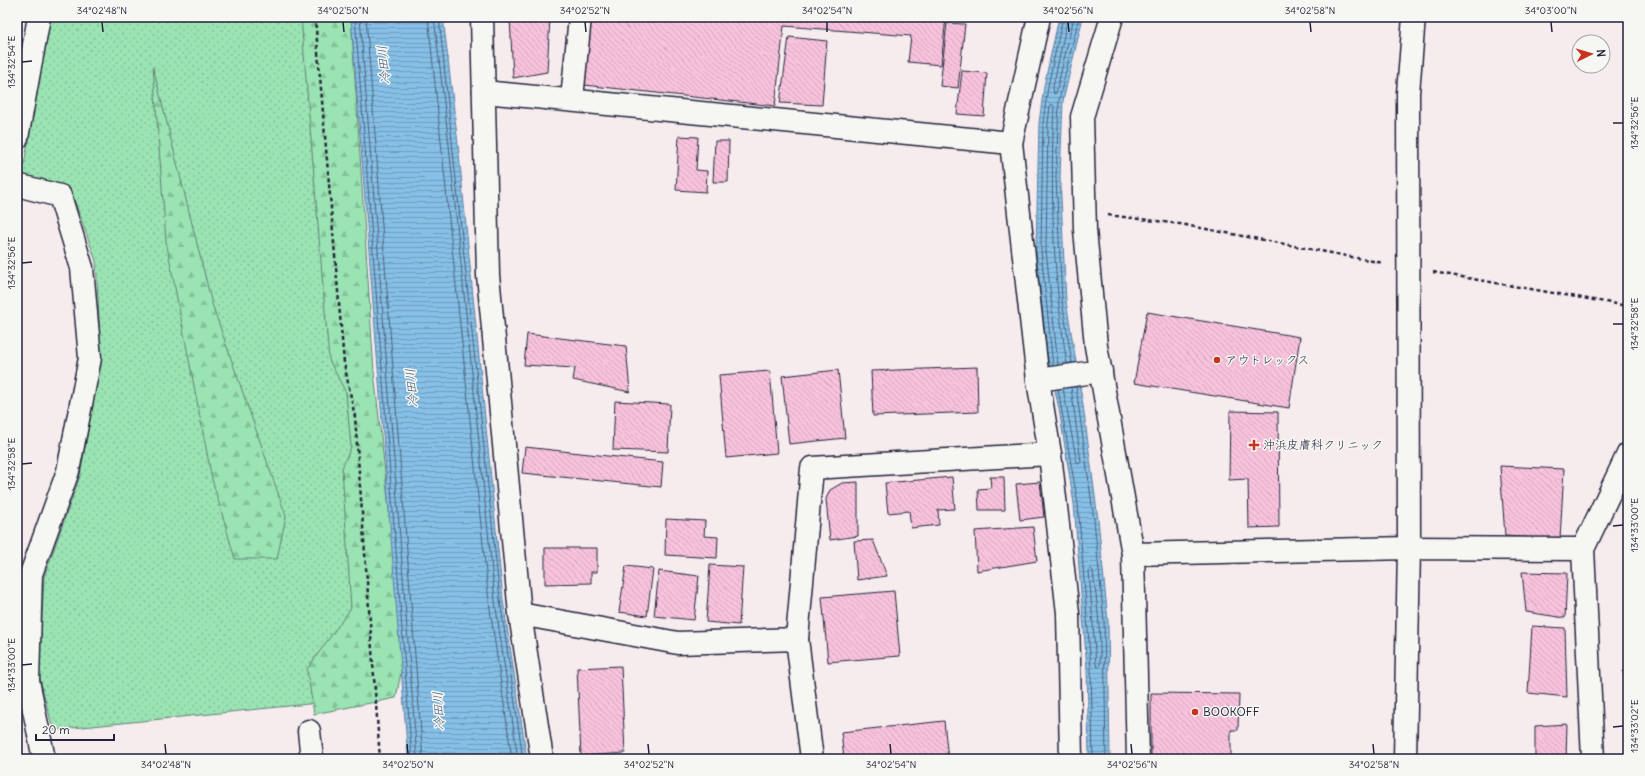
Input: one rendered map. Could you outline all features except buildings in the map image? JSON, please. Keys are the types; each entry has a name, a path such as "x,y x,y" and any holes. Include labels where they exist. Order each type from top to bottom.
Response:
{"street":[{"path":"17,138 39,17"},
{"path":"482,17 488,275 520,614 542,759"},
{"path":"572,99 580,17"},
{"path":"1039,17 1011,143 1038,380 1050,454 1068,613 1071,759"},
{"path":"1112,17 1082,117 1085,230 1096,346 1133,554 1138,759"},
{"path":"1405,759 1409,548 1408,92 1414,17"},
{"path":"484,92 572,99 1011,143"},
{"path":"17,185 60,196 82,268 90,358 68,471 31,574 28,681 44,759"},
{"path":"1038,380 1101,371"},
{"path":"812,759 796,639 812,468 1050,454"},
{"path":"1593,759 1583,549 1628,454"},
{"path":"1133,554 1409,548 1583,549"},
{"path":"520,614 678,643 796,639"},
{"path":"309,730 312,759"}],"path":[{"path":"315,17 344,363 355,417 380,759"},
{"path":"1103,221 1107,215 1180,224 1408,267 1628,306"}],"green space":[{"path":"51,17 332,17 387,696 53,730 39,675 44,577 80,476 101,355 96,261 70,188 22,175"},
{"path":"301,17 351,17 374,372 398,591 402,667 396,698 314,714 307,669 351,608 342,468 351,447 346,393 329,360"},
{"path":"153,67 212,304 286,516 277,559 235,559 212,479 166,241"}],"water":[{"name":"冷田川","path":"351,17 443,17 458,144 503,600 527,759 408,759"},
{"path":"1059,17 1083,17 1063,101 1060,177 1066,301 1083,405 1098,519 1108,621 1110,759 1089,759 1087,669 1074,504 1059,409 1047,354 1036,251 1039,123 1044,86"}],"place":[{"name":"アウトレックス","path":"1217,360"},
{"name":"沖浜皮膚科クリニック","path":"1254,445"},
{"name":"BOOKOFF","path":"1195,712"}]}
